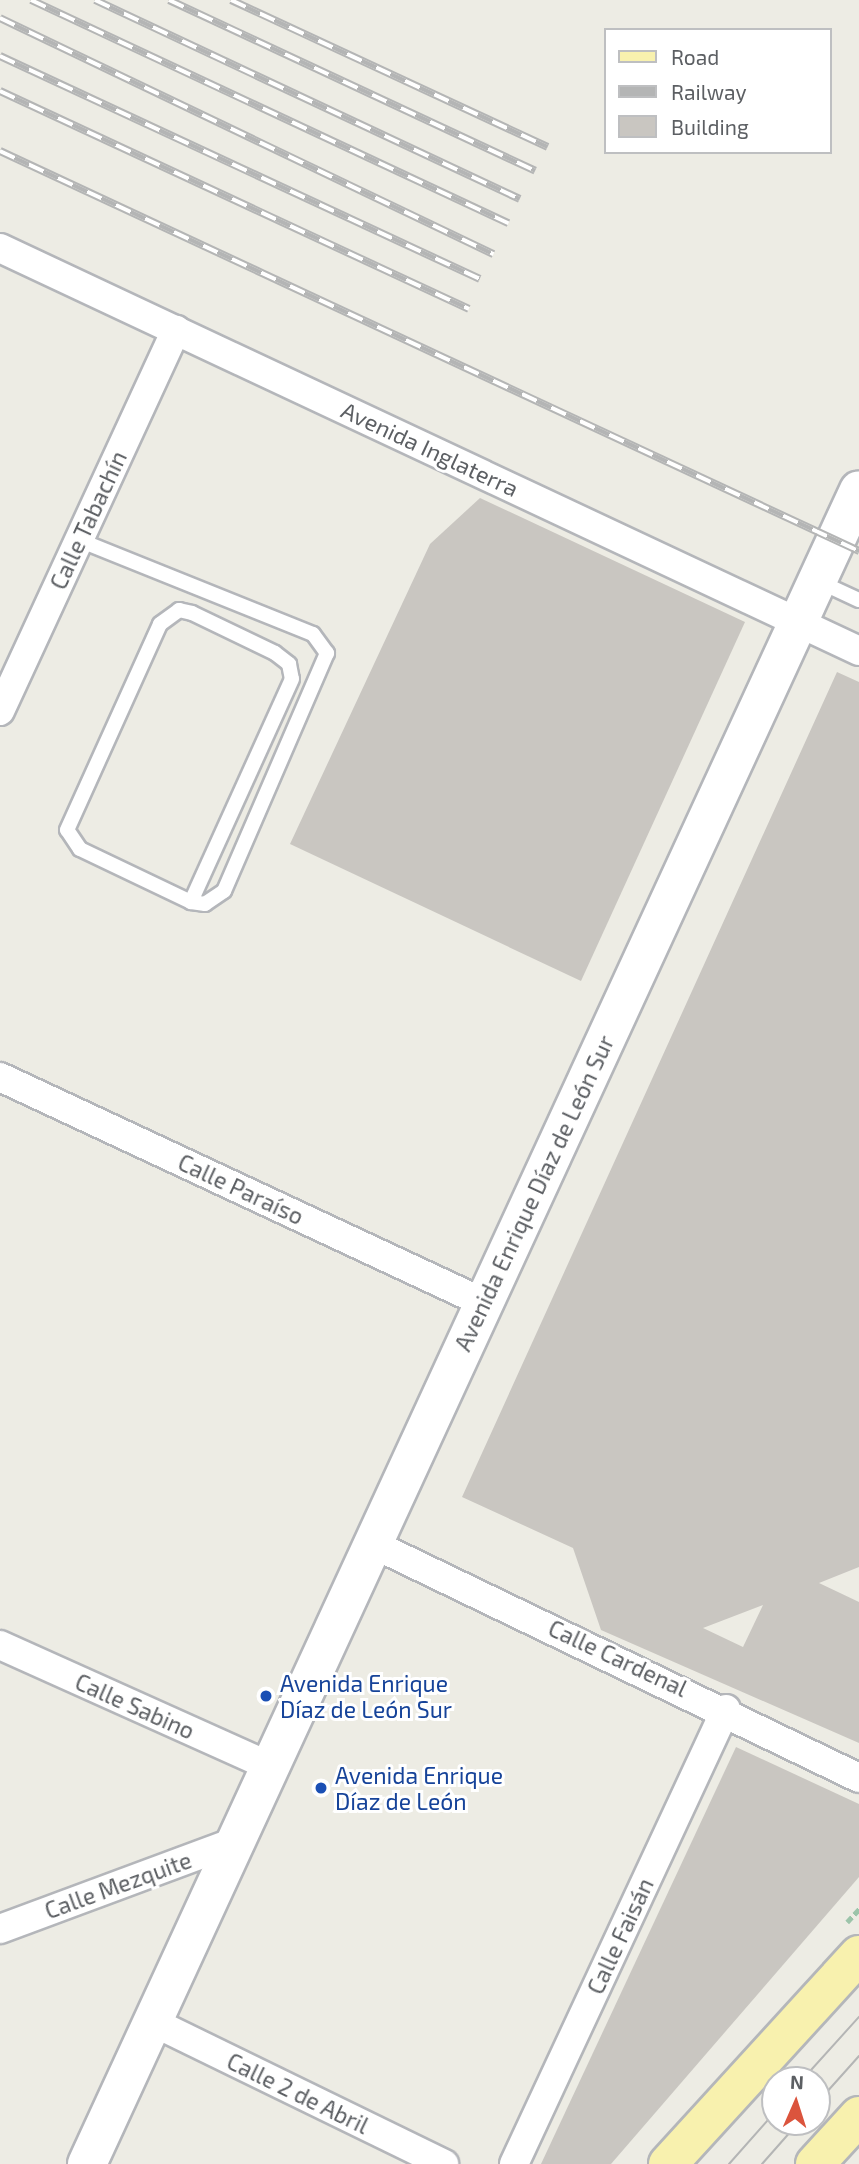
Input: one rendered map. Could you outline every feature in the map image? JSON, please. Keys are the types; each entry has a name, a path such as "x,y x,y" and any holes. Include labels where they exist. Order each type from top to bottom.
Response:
{"main road":[{"name":"Avenida Enrique Díaz de León Sur","path":"87,2164 482,1302 858,496"},
{"path":"668,2164 851,1941"},
{"path":"815,2164 859,2116"}],"street":[{"name":"Avenida Inglaterra","path":"0,248 859,651"},
{"name":"Calle Tabachín","path":"0,711 176,330"},
{"name":"Calle Paraíso","path":"0,1077 482,1302"},
{"name":"Calle Cardenal","path":"373,1544 726,1709 859,1778"},
{"name":"Calle Sabino","path":"0,1645 271,1766"},
{"name":"Calle Faisán","path":"514,2164 726,1709"},
{"name":"Calle Mezquite","path":"0,1929 236,1841"},
{"name":"Calle 2 de Abril","path":"153,2022 444,2164"}],"lane":[{"path":"79,540 313,634 327,653 224,891 205,904 191,902 80,849 67,830 160,624 179,610 275,653 289,664 292,679 191,902"},
{"path":"818,581 859,600"}],"path":[{"path":"851,1941 859,1909"}],"building":[{"path":"480,498 745,622 581,981 290,844 430,544"},
{"path":"837,672 859,682 859,1567 819,1583 859,1602 859,1743 601,1630 573,1548 462,1497","holes":["763,1605 743,1647 703,1628"]},
{"path":"736,1747 859,1804 859,1877 611,2164 541,2164"}],"tram line":[{"path":"815,2066 859,2017"},
{"path":"831,2087 859,2056"},
{"path":"729,2164 761,2128"},
{"path":"762,2164 787,2136"}],"railway":[{"path":"31,0 508,223"},
{"path":"95,0 520,199"},
{"path":"169,0 535,171"},
{"path":"231,0 547,147"},
{"path":"0,18 493,254"},
{"path":"0,56 480,279"},
{"path":"0,91 469,309"},
{"path":"0,151 859,551"}],"place":[{"name":"Avenida Enrique Díaz de León Sur","path":"266,1696"},
{"name":"Avenida Enrique Díaz de León","path":"321,1788"}]}
